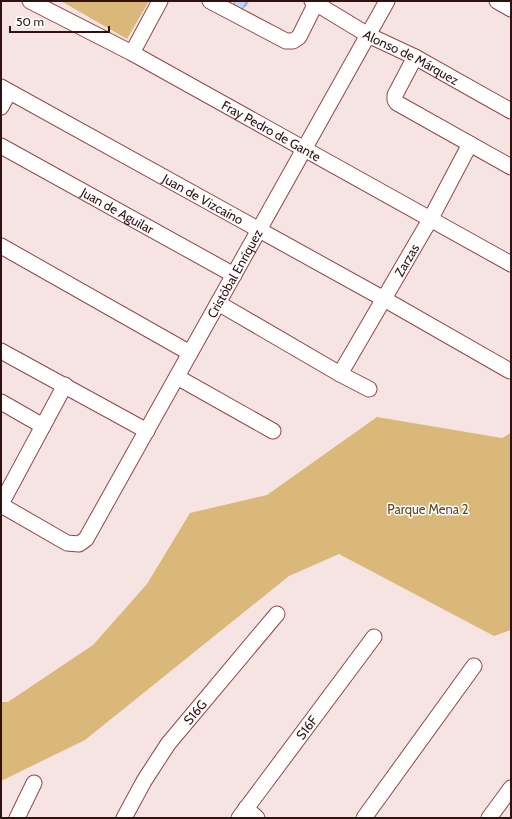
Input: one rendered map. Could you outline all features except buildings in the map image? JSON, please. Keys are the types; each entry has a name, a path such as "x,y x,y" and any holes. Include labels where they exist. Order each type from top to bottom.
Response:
{"street":[{"path":"132,53 160,1"},
{"path":"210,1 286,41 293,41 299,37 314,2"},
{"name":"Cristóbal Enríquez","path":"1,504 67,543 78,544 86,539 387,1"},
{"path":"497,1 511,9"},
{"name":"Alonso de Márquez","path":"314,2 368,35 415,56 511,111"},
{"name":"Fray Pedro de Gante","path":"40,3 431,218 511,264"},
{"path":"415,56 395,95 395,100 397,103 511,168"},
{"path":"1,107 5,89"},
{"name":"Juan de Vizcaíno","path":"5,89 384,299 510,371"},
{"name":"Zarzas","path":"340,374 431,218 470,144"},
{"name":"Juan de Aguilar","path":"1,146 234,275"},
{"path":"1,246 190,352"},
{"path":"218,303 340,374 369,389"},
{"path":"1,351 147,431"},
{"path":"177,377 273,431"},
{"path":"1,504 65,385"},
{"path":"1,402 43,426"},
{"name":"S16G","path":"124,818 144,781 168,744 277,614"},
{"name":"S16F","path":"247,815 374,637"},
{"path":"364,818 474,666"},
{"path":"17,818 34,783"},
{"path":"489,818 511,788"}],"green space":[{"path":"61,1 149,1 127,39"},
{"name":"Parque Mena 2","path":"377,417 502,438 511,433 511,630 494,636 339,554 289,576 85,740 1,781 1,702 8,702 93,645 147,584 190,513 267,495"}]}
